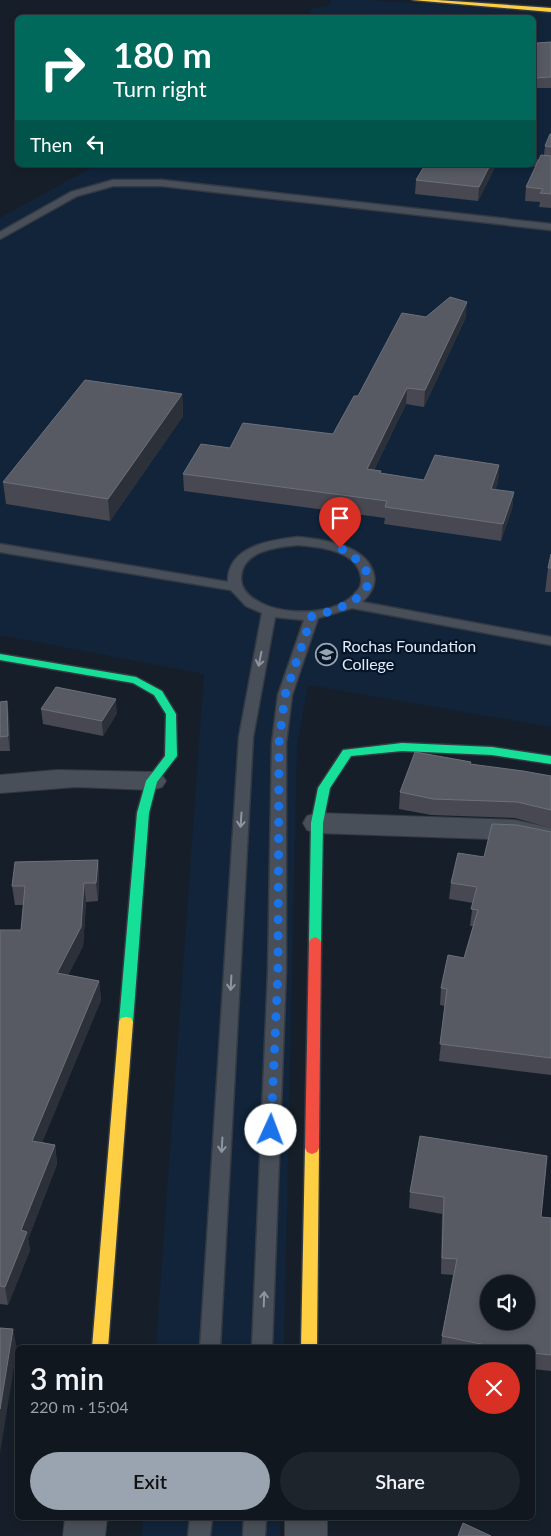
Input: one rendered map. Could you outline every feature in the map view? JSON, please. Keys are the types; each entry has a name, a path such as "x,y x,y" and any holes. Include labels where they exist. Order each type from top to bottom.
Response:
{"street":[{"path":"415,0 551,10"},
{"path":"0,657 136,680 158,693 171,714 171,756 152,781 143,813 100,1345"},
{"path":"309,1345 316,823 324,788 347,753 402,747 492,751 551,760"},
{"path":"0,784 39,778 78,777 152,781"},
{"path":"316,823 515,830 551,838"},
{"path":"84,1536 86,1520"},
{"path":"306,1520 306,1536"}],"lane":[{"path":"536,163 551,165"},
{"path":"0,236 74,194 113,183 162,183 551,226"},
{"path":"298,541 320,543 340,548 355,557 365,568 368,580 363,593 352,604 333,612 312,616 290,615 269,611 251,604 239,593 234,581 236,569 244,558 258,549 276,543 298,541"},
{"path":"0,548 236,587"},
{"path":"352,604 551,641"},
{"path":"210,1345 246,737 269,611"},
{"path":"262,1345 278,971 279,743 285,695 312,616"},
{"path":"200,1520 200,1536"},
{"path":"254,1536 255,1520"}],"shaded area":[{"name":"Rochas Foundation College","path":"331,0 371,0 551,13 551,727 308,685 297,746 284,1345 156,1345 204,674 0,635 0,218 92,167 536,167 536,15 308,15 313,8 328,6"},
{"path":"143,1520 280,1520 280,1536 142,1536"}],"building":[{"path":"551,42 551,77 536,78 537,43"},
{"path":"551,134 551,147 545,146"},
{"path":"541,155 551,156 551,194 540,193 543,189 526,187"},
{"path":"424,167 489,167 479,187 416,180"},
{"path":"450,297 467,302 425,390 407,388 367,469 424,480 435,455 499,465 491,489 514,492 503,524 385,507 387,501 183,474 201,444 230,448 243,423 333,434 354,396 358,396 402,313 426,317"},
{"path":"85,380 182,394 108,499 3,482"},
{"path":"551,554 551,568 548,568"},
{"path":"56,687 116,699 102,721 41,709"},
{"path":"7,701 8,736 0,737 0,702"},
{"path":"415,752 471,762 470,764 551,776 551,810 517,802 433,799 400,792"},
{"path":"492,824 517,825 551,832 551,1058 440,1044 447,989 441,988 448,955 464,958 478,910 471,909 477,887 451,883 458,853 484,857"},
{"path":"98,860 96,883 84,883 81,927 57,973 99,981 32,1141 55,1145 21,1230 27,1232 5,1287 0,1286 0,930 21,930 25,886 12,886 15,862"},
{"path":"420,1136 547,1156 541,1217 551,1218 551,1355 535,1353 535,1345 486,1345 442,1336 457,1259 442,1258 444,1197 410,1192"},
{"path":"0,1328 13,1329 0,1409"},
{"path":"463,1523 491,1536 458,1536"}],"traffic: fast":[{"path":"0,657 136,680 158,693 171,714 171,756 152,781 143,813 126,1022"},
{"path":"315,942 317,823 324,788 347,753 402,747 492,751 551,760"}],"traffic: slow":[{"path":"415,0 551,10"},
{"path":"100,1345 126,1022"},
{"path":"309,1345 312,1148"}],"traffic: jam":[{"path":"312,1148 315,942"}],"place":[{"name":"Rochas Foundation College","path":"326,655"}],"route":[{"path":"271,1130 278,971 279,743 285,695 312,616 333,612 352,604 363,593 368,580 365,568 355,557 340,548"}]}
